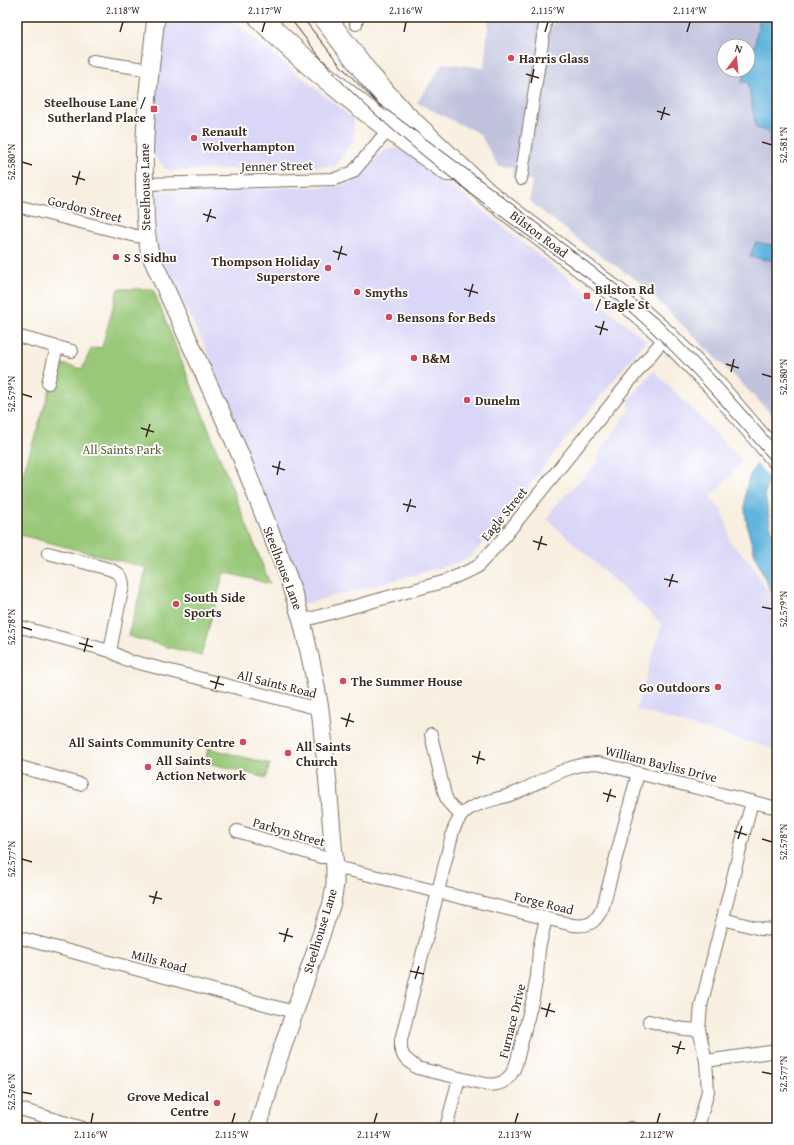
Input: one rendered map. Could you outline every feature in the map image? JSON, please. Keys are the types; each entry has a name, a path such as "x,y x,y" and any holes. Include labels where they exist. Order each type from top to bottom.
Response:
{"highway":[{"path":"260,17 309,64 389,130 488,195"},
{"name":"Bilston Road","path":"324,17 370,77 404,114 488,195 624,299 666,336 717,388 770,450"}],"street":[{"name":"Steelhouse Lane","path":"156,17 145,138 144,184 146,237 150,254 157,271 240,454 288,577 302,621 313,670 320,709 328,784 335,863 335,884 332,903 273,1074 258,1128"},
{"path":"521,180 546,17 543,17"},
{"path":"93,61 150,70"},
{"name":"Jenner Street","path":"144,184 335,179 353,172 389,130"},
{"name":"Gordon Street","path":"17,206 136,236 146,237"},
{"path":"17,336 72,351"},
{"name":"Eagle Street","path":"302,621 446,581 477,567 500,542 666,336"},
{"path":"48,383 57,347"},
{"path":"48,553 109,569 118,573 122,577 124,585 110,651"},
{"name":"All Saints Road","path":"17,626 110,651 131,661 320,709"},
{"path":"431,735 445,796 448,802 461,816"},
{"name":"William Bayliss Drive","path":"438,891 453,831 461,816 478,804 515,792 569,768 586,763 598,763 777,808"},
{"path":"17,766 80,784"},
{"name":"Forge Road","path":"335,863 349,870 580,926 596,920 603,907 638,773"},
{"path":"698,1128 708,1091 706,1061 699,1029 701,1006 752,801"},
{"name":"Parkyn Street","path":"237,831 321,857 335,863"},
{"name":"Furnace Drive","path":"438,891 401,1040 401,1050 404,1057 417,1068 493,1086 502,1083 509,1078 514,1072 533,998 537,976 538,949 546,918"},
{"path":"723,919 761,929 777,930"},
{"name":"Mills Road","path":"17,937 294,1012"},
{"path":"649,1021 680,1029 699,1029"},
{"path":"706,1061 777,1051"},
{"path":"446,1128 459,1078"},
{"path":"17,1108 83,1128"}],"shaded area":[{"path":"166,17 227,17 353,119 354,140 335,166 168,171 152,154 153,120"},
{"path":"489,17 507,17 553,25 555,17 760,17 756,40 756,38 716,38 716,78 743,78 742,82 748,83 777,108 777,419 638,281 588,247 529,201 532,181 512,177 513,167 498,166 480,134 417,103 443,63 484,68"},
{"path":"403,148 646,340 471,557 460,562 304,604 207,350 156,248 157,191 328,187 349,184 385,150"},
{"path":"654,371 743,461 710,498 722,511 729,532 729,541 750,562 777,607 777,750 636,710 662,624 547,519 555,506 598,462 599,452 629,411 629,399"}],"green space":[{"name":"All Saints Park","path":"118,289 153,289 270,584 224,572 201,656 128,636 147,568 17,534 17,483 20,483 49,392 62,364 82,369 91,349 102,347"},
{"path":"208,748 270,764 266,778 205,762"}],"water":[{"path":"760,17 777,17 777,164 771,148 769,132 756,128 748,83 742,82 743,78 756,78 756,39"},
{"path":"756,242 777,246 777,261 750,257"},
{"path":"777,438 777,465 768,479 765,495 770,523 777,548 777,604 763,575 751,543 747,526 745,493 751,474"}],"pier":[{"path":"777,436 777,469 770,479 756,463"}],"tram line":[{"path":"289,17 338,78 376,115 418,151 484,203 622,305 664,343 777,467"},
{"path":"302,17 340,65 375,101 477,177 617,285 661,322 718,380 777,447"}],"place":[{"name":"Harris Glass","path":"511,58"},
{"name":"Steelhouse Lane / Sutherland Place","path":"154,109"},
{"name":"Renault Wolverhampton","path":"194,138"},
{"name":"S S Sidhu","path":"116,257"},
{"name":"Thompson Holiday Superstore","path":"328,268"},
{"name":"Smyths","path":"357,292"},
{"name":"Bilston Rd / Eagle St","path":"587,296"},
{"name":"Bensons for Beds","path":"389,317"},
{"name":"B&M","path":"414,358"},
{"name":"Dunelm","path":"467,400"},
{"name":"South Side Sports","path":"176,604"},
{"name":"The Summer House","path":"343,681"},
{"name":"Go Outdoors","path":"718,687"},
{"name":"All Saints Community Centre","path":"243,742"},
{"name":"All Saints Church","path":"288,753"},
{"name":"All Saints Action Network","path":"148,767"},
{"name":"Grove Medical Centre","path":"217,1103"}]}
